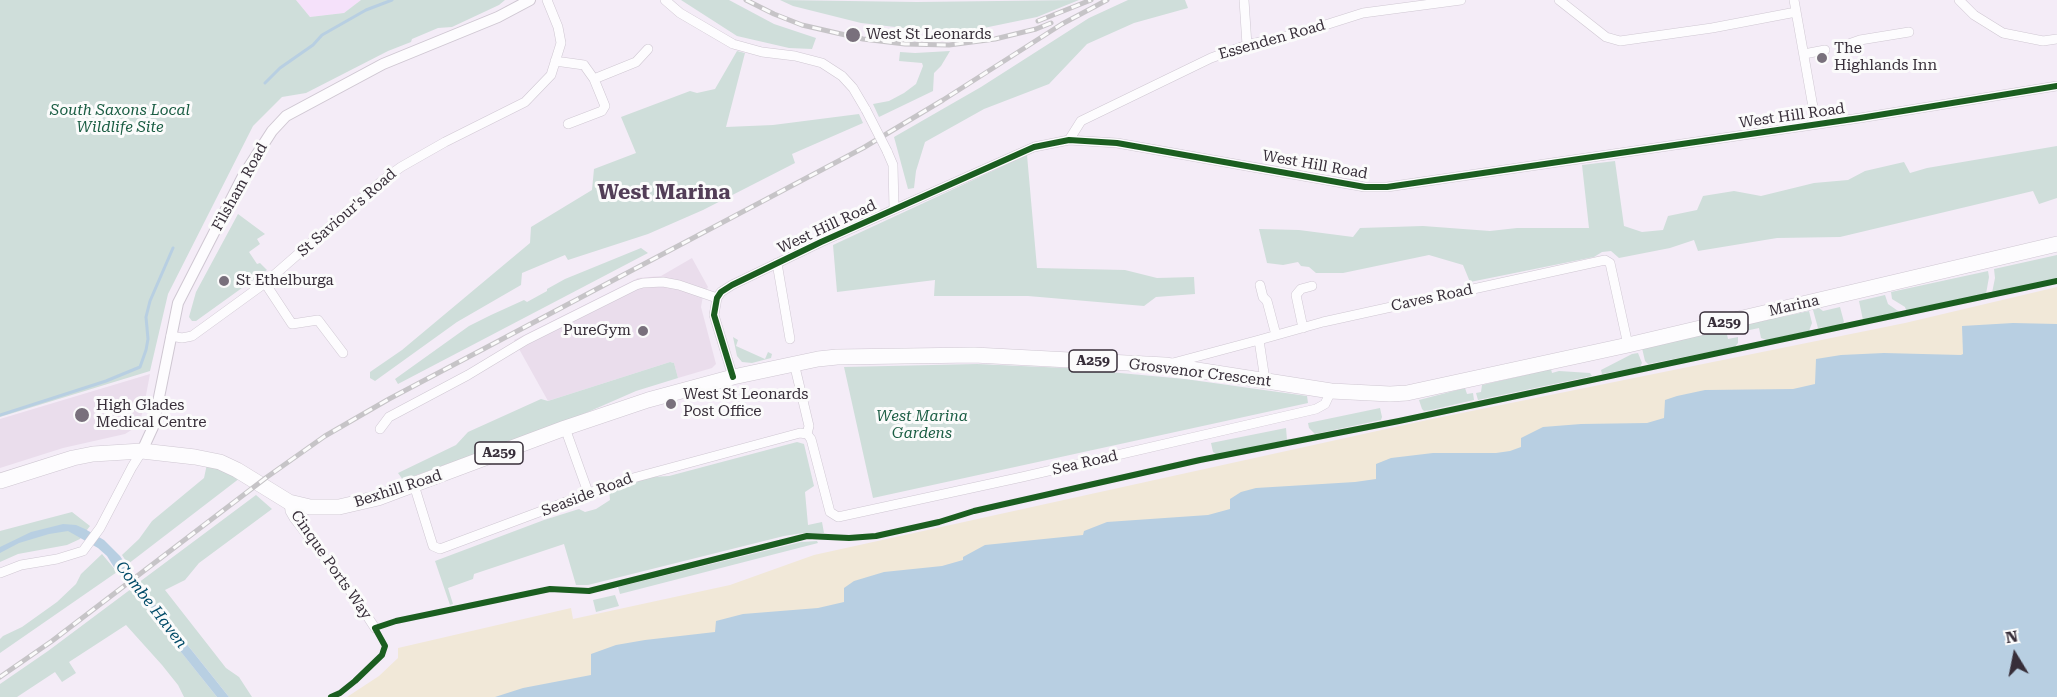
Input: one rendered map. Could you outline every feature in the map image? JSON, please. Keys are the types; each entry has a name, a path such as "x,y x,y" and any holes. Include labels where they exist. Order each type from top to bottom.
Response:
{"highway":[{"name":"Marina","path":"1390,394 1433,388 1628,345 2057,244"},
{"name":"Grosvenor Crescent","path":"794,363 837,357 974,356 1165,365 1331,391 1390,394"},
{"name":"Bexhill Road","path":"0,481 73,458 93,454 142,451 220,462 290,502 310,507 339,507 378,498 565,428 648,400 794,363"}],"street":[{"name":"Filsham Road","path":"142,451 153,427 178,303 243,176 272,131 286,116 383,64 498,17 530,0"},
{"name":"St Saviour's Road","path":"171,336 182,338 192,336 265,283 401,166 525,102 551,75 561,43 558,27 547,0"},
{"path":"665,0 680,13 733,44 822,63 842,76 853,88 887,151 892,165 894,209"},
{"path":"1244,0 1247,45"},
{"name":"Essenden Road","path":"1069,140 1081,121 1211,57 1363,13 1461,0"},
{"path":"1559,0 1606,37 1620,41 1712,28 1796,12"},
{"path":"1794,0 1816,124"},
{"path":"1959,0 1974,15 2003,33 2043,41 2057,39"},
{"path":"1840,47 1860,40 1909,32"},
{"path":"594,79 636,62 648,49"},
{"path":"1804,54 1825,50"},
{"path":"555,61 584,65 594,79 605,106 602,111 568,124"},
{"name":"West Hill Road","path":"717,298 721,292 732,285 894,209 1034,147 1069,140 1117,143 1365,187 1387,187 2057,86"},
{"name":"Caves Road","path":"1165,365 1303,328 1605,260 1610,263 1628,345"},
{"path":"777,263 790,339"},
{"path":"380,429 389,417 468,375 526,340 643,283 663,282 679,285 717,298 714,315 733,377"},
{"path":"265,283 292,324 318,320 343,353"},
{"path":"1260,285 1276,335"},
{"path":"1303,328 1296,295 1300,289 1312,286"},
{"path":"1259,340 1265,380"},
{"path":"794,363 809,426 807,434"},
{"name":"Sea Road","path":"807,434 811,439 830,512 838,517 1316,409 1324,404 1331,391"},
{"path":"565,428 589,495"},
{"name":"Seaside Road","path":"414,485 433,546 440,549 622,481 800,433 807,434"},
{"path":"0,573 21,565 57,559 83,550 100,528 129,471 142,451"},
{"name":"Cinque Ports Way","path":"290,502 290,511 294,518 354,596 375,628"}],"shaded area":[{"path":"296,0 361,0 344,13 310,17"},
{"path":"692,258 708,287 701,307 716,364 712,368 678,378 674,363 670,362 548,401 514,340 638,278 661,276"},
{"path":"150,374 138,426 125,434 63,448 0,468 0,419"}],"green space":[{"name":"South Saxons Local Wildlife Site","path":"0,0 296,0 310,17 344,13 361,0 505,0 452,27 438,28 412,39 411,42 388,51 306,93 282,97 253,126 168,294 150,371 0,417"},
{"path":"681,0 729,0 774,24 816,38 812,49 789,48 737,36"},
{"path":"780,0 917,2 1079,0 1037,17 974,30 954,30 912,29 861,23 793,6"},
{"path":"1128,0 1185,0 1188,8 1134,23 1087,44 1049,84 984,109 925,142 916,171 914,188 908,189 894,137 981,87 1089,18"},
{"path":"737,51 745,53 726,127 773,125 859,114 863,123 792,154 795,163 703,210 648,234 568,260 565,255 522,273 521,285 457,322 375,381 370,378 370,372 402,350 530,243 531,227 592,190 594,169 636,153 621,117 690,91 697,93 715,89"},
{"path":"950,51 934,73 933,91 879,117 873,104 889,101 916,84 923,66 922,63 899,61 900,52"},
{"path":"2057,146 2057,198 2039,204 2033,191 1840,237 1777,238 1698,251 1694,240 1670,248 1619,258 1611,251 1602,252 1594,257 1470,282 1463,265 1429,255 1343,273 1316,273 1309,267 1301,266 1298,262 1283,265 1267,263 1259,229 1299,230 1353,237 1360,228 1423,226 1490,231 1517,228 1589,228 1582,165 1615,161 1624,226 1642,232 1663,230 1668,216 1697,210 1703,196 1734,191 1761,196 1814,183 1848,180 1865,171 1904,162 1910,173 1927,168"},
{"path":"1027,155 1037,268 1125,270 1157,278 1194,277 1195,294 1156,297 1144,306 1028,296 934,296 935,280 837,292 833,245"},
{"path":"238,214 265,234 257,239 260,244 249,252 257,264 260,263 267,270 196,321 192,321 189,317 196,292"},
{"path":"641,248 648,253 398,384 395,379 469,326 524,300 527,302 565,279"},
{"path":"2057,255 2057,279 1992,293 1994,269"},
{"path":"1988,271 1986,294 1906,310 1892,299 1891,292"},
{"path":"1885,295 1888,304 1901,313 1863,320 1859,301"},
{"path":"1840,307 1844,322 1840,325 1818,328 1813,310 1819,308 1823,311"},
{"path":"1809,311 1812,323 1809,331 1766,340 1761,338 1759,328 1731,334 1730,328"},
{"path":"1726,330 1728,339 1738,337 1735,347 1648,364 1645,361 1642,348"},
{"path":"733,337 738,340 736,346 765,359 768,352 772,354 771,358 752,363 742,362 737,356"},
{"path":"1638,353 1642,363 1640,367 1602,374 1601,370"},
{"path":"670,362 674,363 678,378 636,391 572,419 403,480 398,473 456,445 468,432 541,399 548,401"},
{"name":"West Marina Gardens","path":"977,364 1066,368 1185,379 1307,396 1308,403 873,498 844,367"},
{"path":"1551,369 1552,373 1559,371 1590,373 1592,376 1478,400 1476,393 1481,392 1482,385"},
{"path":"1465,388 1467,394 1473,393 1474,400 1431,410 1422,409 1419,400"},
{"path":"1380,408 1381,420 1315,434 1309,428 1308,423"},
{"path":"1286,428 1287,440 1217,455 1213,452 1211,443"},
{"path":"797,442 804,444 814,486 805,492 808,525 822,522 824,533 784,536 588,585 576,585 564,544 474,574 473,579 448,588 453,604 450,605 435,561 544,520 579,509 585,512 596,509 610,500 609,490 651,477 669,476"},
{"path":"207,464 240,478 128,564 122,555 139,539 152,521 204,478"},
{"path":"256,495 272,509 199,563 185,580 165,590 226,668 239,677 252,697 229,697 138,583"},
{"path":"72,512 90,526 80,539 67,545 18,554 0,562 0,531"},
{"path":"817,541 818,543 620,594 618,587 801,542"},
{"path":"102,554 117,572 0,653 0,639 3,636 22,627 57,602"},
{"path":"131,589 217,697 184,697 178,685 162,665 126,625 69,662 76,673 62,682 55,672 17,697 0,697 0,684"},
{"path":"615,595 619,606 596,612 593,600"}],"sand":[{"path":"2057,287 2057,392 777,697 347,697 379,676 398,658 398,648 571,608 573,619 730,585 814,555 1427,420 1905,323"}],"water":[{"path":"2013,323 2057,324 2057,697 495,697 523,688 591,675 591,654 616,645 715,632 716,621 743,614 818,608 844,602 844,588 854,581 884,572 942,566 963,560 963,557 985,545 1083,535 1084,531 1107,522 1208,515 1230,509 1230,499 1241,492 1256,488 1376,479 1376,464 1391,458 1433,453 1510,451 1521,447 1521,438 1543,427 1647,423 1664,418 1665,400 1677,396 1705,390 1793,389 1815,384 1816,359 1841,355 1884,353 1961,355 1963,354 1962,326"},
{"name":"Combe Haven","path":"63,524 76,525 85,529 104,540 120,556 138,583 229,697 217,697 117,572 107,556 98,548 68,531 19,543 0,553 0,547 31,532"}],"waterway":[{"path":"265,83 280,68 313,45 322,35 366,10 392,0"},
{"path":"0,415 106,381 140,367 148,339 146,317 150,301 173,248"}],"railway":[{"path":"746,0 802,25 863,39 905,44 949,45 995,39 1051,23"},
{"path":"1038,21 1091,0"},
{"path":"0,677 52,641 267,477 325,436 389,399 863,148 1062,24 1107,0"}],"cycle path":[{"path":"733,377 714,315 717,298 721,292 821,242 1034,147 1069,140 1117,143 1365,187 1387,187 1860,118 2057,86"},
{"path":"331,697 355,681 382,655 385,646 375,628 396,621 550,589 589,591 807,536 849,538 876,536 939,522 974,511 1200,460 1399,421 2057,281"}],"place":[{"name":"West St Leonards","path":"853,35"},
{"name":"The Highlands Inn","path":"1822,58"},
{"name":"St Ethelburga","path":"224,281"},
{"name":"PureGym","path":"643,331"},
{"name":"West St Leonards Post Office","path":"671,404"},
{"name":"High Glades Medical Centre","path":"82,415"}],"district":[{"name":"West Marina","path":"664,193"}]}
